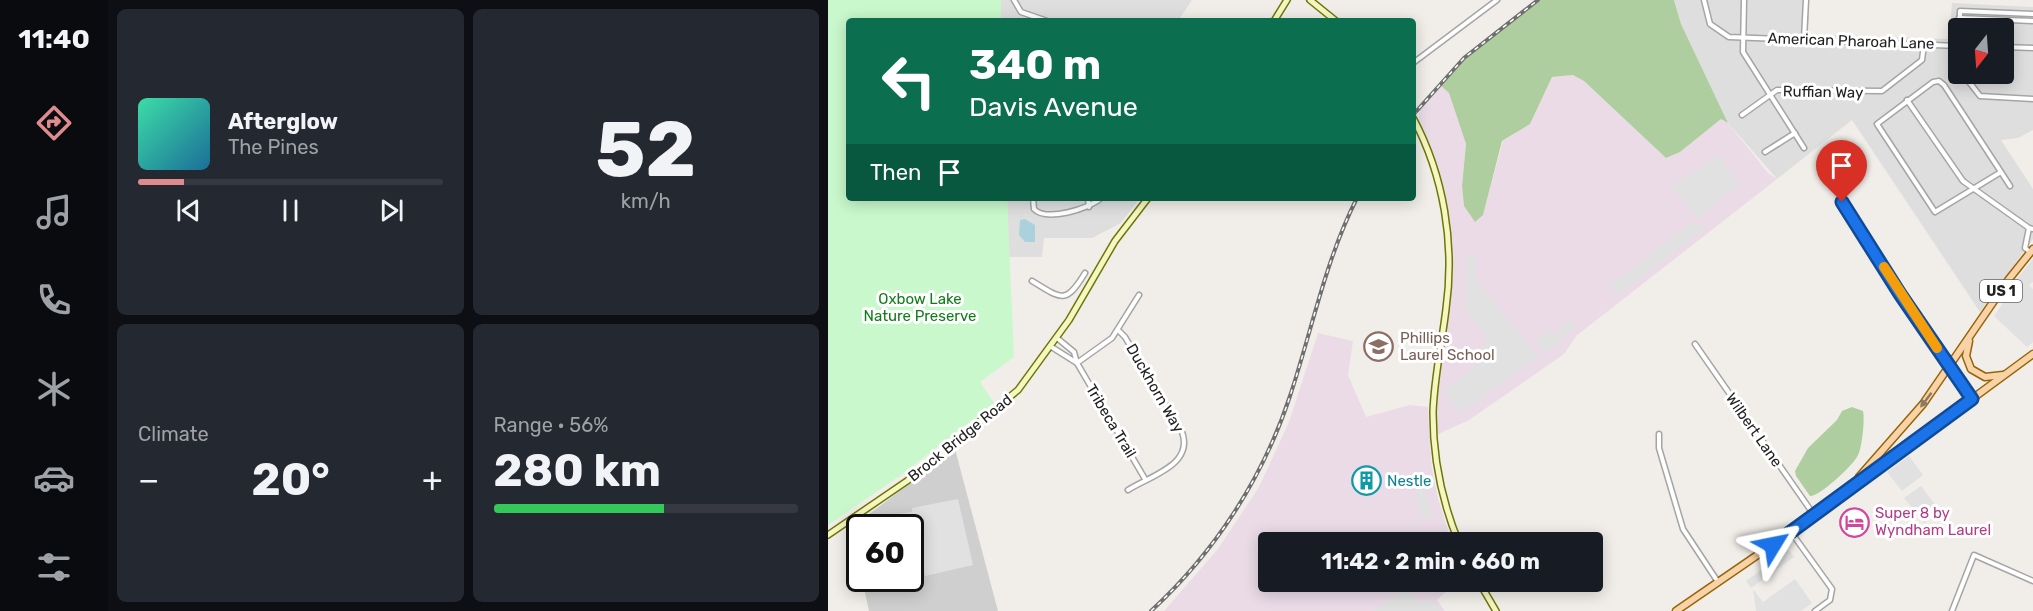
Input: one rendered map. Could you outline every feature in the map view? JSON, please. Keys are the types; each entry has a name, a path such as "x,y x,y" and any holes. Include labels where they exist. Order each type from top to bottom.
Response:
{"main road":[{"name":"US 1","path":"1853,484 1903,429 2032,251"},
{"path":"1971,335 1966,356 1971,369 1985,377 2006,374"},
{"name":"US 1","path":"1676,611 1791,532 1853,484 2033,354"}],"street":[{"path":"1014,0 1021,12 1038,18"},
{"path":"1276,18 1287,0"},
{"path":"1310,0 1332,18"},
{"path":"1416,61 1497,0"},
{"name":"American Pharoah Lane","path":"1704,0 1710,24 1729,37 1948,45"},
{"path":"1744,0 1745,57 1804,148"},
{"path":"1804,39 1806,0"},
{"path":"1959,18 1960,11 2033,14"},
{"path":"2014,20 2033,21"},
{"name":"Ruffian Way","path":"1770,95 1777,90 1882,91 1922,60 1924,44"},
{"path":"2014,47 2033,48"},
{"path":"2001,172 1935,212 1877,124 1933,82 1941,82 2001,172 2010,186"},
{"path":"1971,84 1980,96 2033,99"},
{"path":"1742,115 1770,95"},
{"path":"1907,100 1953,168 1973,190 2031,229 2025,248 2032,251"},
{"path":"1416,123 1436,174 1449,244 1449,286 1435,392 1434,425 1439,480 1456,532"},
{"path":"1765,152 1795,133"},
{"path":"1033,201 1034,209 1042,213 1077,212 1097,201"},
{"path":"1088,201 1089,207"},
{"name":"Brock Bridge Road","path":"828,535 907,481 1005,402 1029,377 1081,301 1115,241 1147,201"},
{"path":"1842,202 1972,399"},
{"path":"1071,294 1085,273"},
{"path":"1032,281 1055,294 1071,294 1081,301"},
{"path":"1077,363 1102,346 1118,330 1139,295"},
{"name":"Duckhorn Way","path":"1118,330 1125,337 1185,439 1180,459 1128,490"},
{"name":"Tribeca Trail","path":"1056,337 1074,352 1077,363 1145,479"},
{"name":"Wilbert Lane","path":"1695,344 1814,515"},
{"name":"Tribeca Trail","path":"1050,346 1077,363"},
{"path":"1659,434 1659,448 1683,530 1718,582"},
{"path":"1791,532 1832,590 1830,600 1815,611"},
{"path":"1952,611 1974,555 2033,581"},
{"path":"1485,592 1496,611"}],"shaded area":[{"path":"1001,0 1192,0 1180,18 1001,18"},
{"path":"1674,0 1809,0 1808,34 1948,39 1948,84 2014,84 2014,18 1951,18 1952,3 2033,7 2033,130 2018,138 2001,140 2033,189 2033,239 1980,312 1852,120 1777,179 1728,123 1681,24"},
{"path":"1573,75 1584,81 1666,158 1680,152 1721,119 1728,123 1768,173 1777,179 1576,336 1564,354 1469,420 1434,436 1435,392 1449,244 1436,174 1418,127 1420,106 1439,84 1449,93 1466,144 1462,186 1464,206 1475,221 1483,214 1503,141 1530,124 1552,77"},
{"path":"1718,155 1739,184 1698,219 1671,187"},
{"path":"1007,201 1138,201 1121,223 1092,238 1044,238 1042,257 1009,257"},
{"path":"1691,222 1707,227 1617,296 1610,285"},
{"path":"1466,256 1476,257 1476,279 1538,357 1460,413 1444,391 1479,362 1487,362 1482,346 1488,338 1465,311"},
{"path":"2033,259 2033,282 2029,285 2033,289 2033,342 2027,347 1994,316 2017,283 2016,280"},
{"path":"1570,321 1577,327 1543,354 1536,340 1549,331 1552,335"},
{"path":"1318,333 1353,341 1348,375 1366,417 1410,405 1428,407 1431,463 1438,499 1448,532 1258,532 1258,592 1446,592 1437,600 1445,611 1164,611 1218,549 1259,487 1289,422"},
{"path":"955,449 998,611 869,611 865,592 924,592 924,514 869,514"},
{"path":"1909,456 1923,475 1902,491 1887,472"},
{"path":"1423,480 1432,517 1428,518 1421,517 1414,485"},
{"path":"1921,486 1940,511 1924,523 1904,498"},
{"path":"958,499 973,565 925,576 924,514 898,514 912,512 912,508"},
{"path":"1789,550 1794,557 1751,588 1746,581"},
{"path":"1795,579 1812,603 1801,611 1756,611 1753,589 1763,602"},
{"path":"1399,592 1410,592 1417,602 1432,600 1441,611 1373,611"}],"green space":[{"name":"Oxbow Lake Nature Preserve","path":"828,0 1001,0 1001,18 846,18 846,201 1007,201 1014,357 980,382 994,403 901,475 828,525"},
{"path":"1540,0 1674,0 1681,24 1728,123 1721,119 1680,152 1666,158 1584,81 1573,75 1552,77 1530,124 1502,141 1483,215 1475,222 1464,206 1462,186 1466,144 1449,93 1439,84 1480,44"},
{"path":"1852,407 1863,411 1863,435 1859,453 1854,462 1835,481 1810,496 1795,471 1808,448 1837,420 1842,411"}],"water":[{"path":"1025,219 1035,225 1035,242 1025,242 1019,235 1020,220"}],"railway":[{"path":"1416,112 1464,58 1538,0"},
{"path":"1151,611 1196,564 1216,539 1251,485 1266,456 1290,396 1336,246 1356,201"}],"slow traffic":[{"path":"1884,267 1937,348"}],"place":[{"name":"Phillips Laurel School","path":"1379,347"},
{"name":"Nestle","path":"1366,481"},
{"name":"Super 8 by Wyndham Laurel","path":"1854,522"}],"route":[{"path":"1773,545 1853,484 1972,399 1900,294 1865,235 1842,202"}]}
